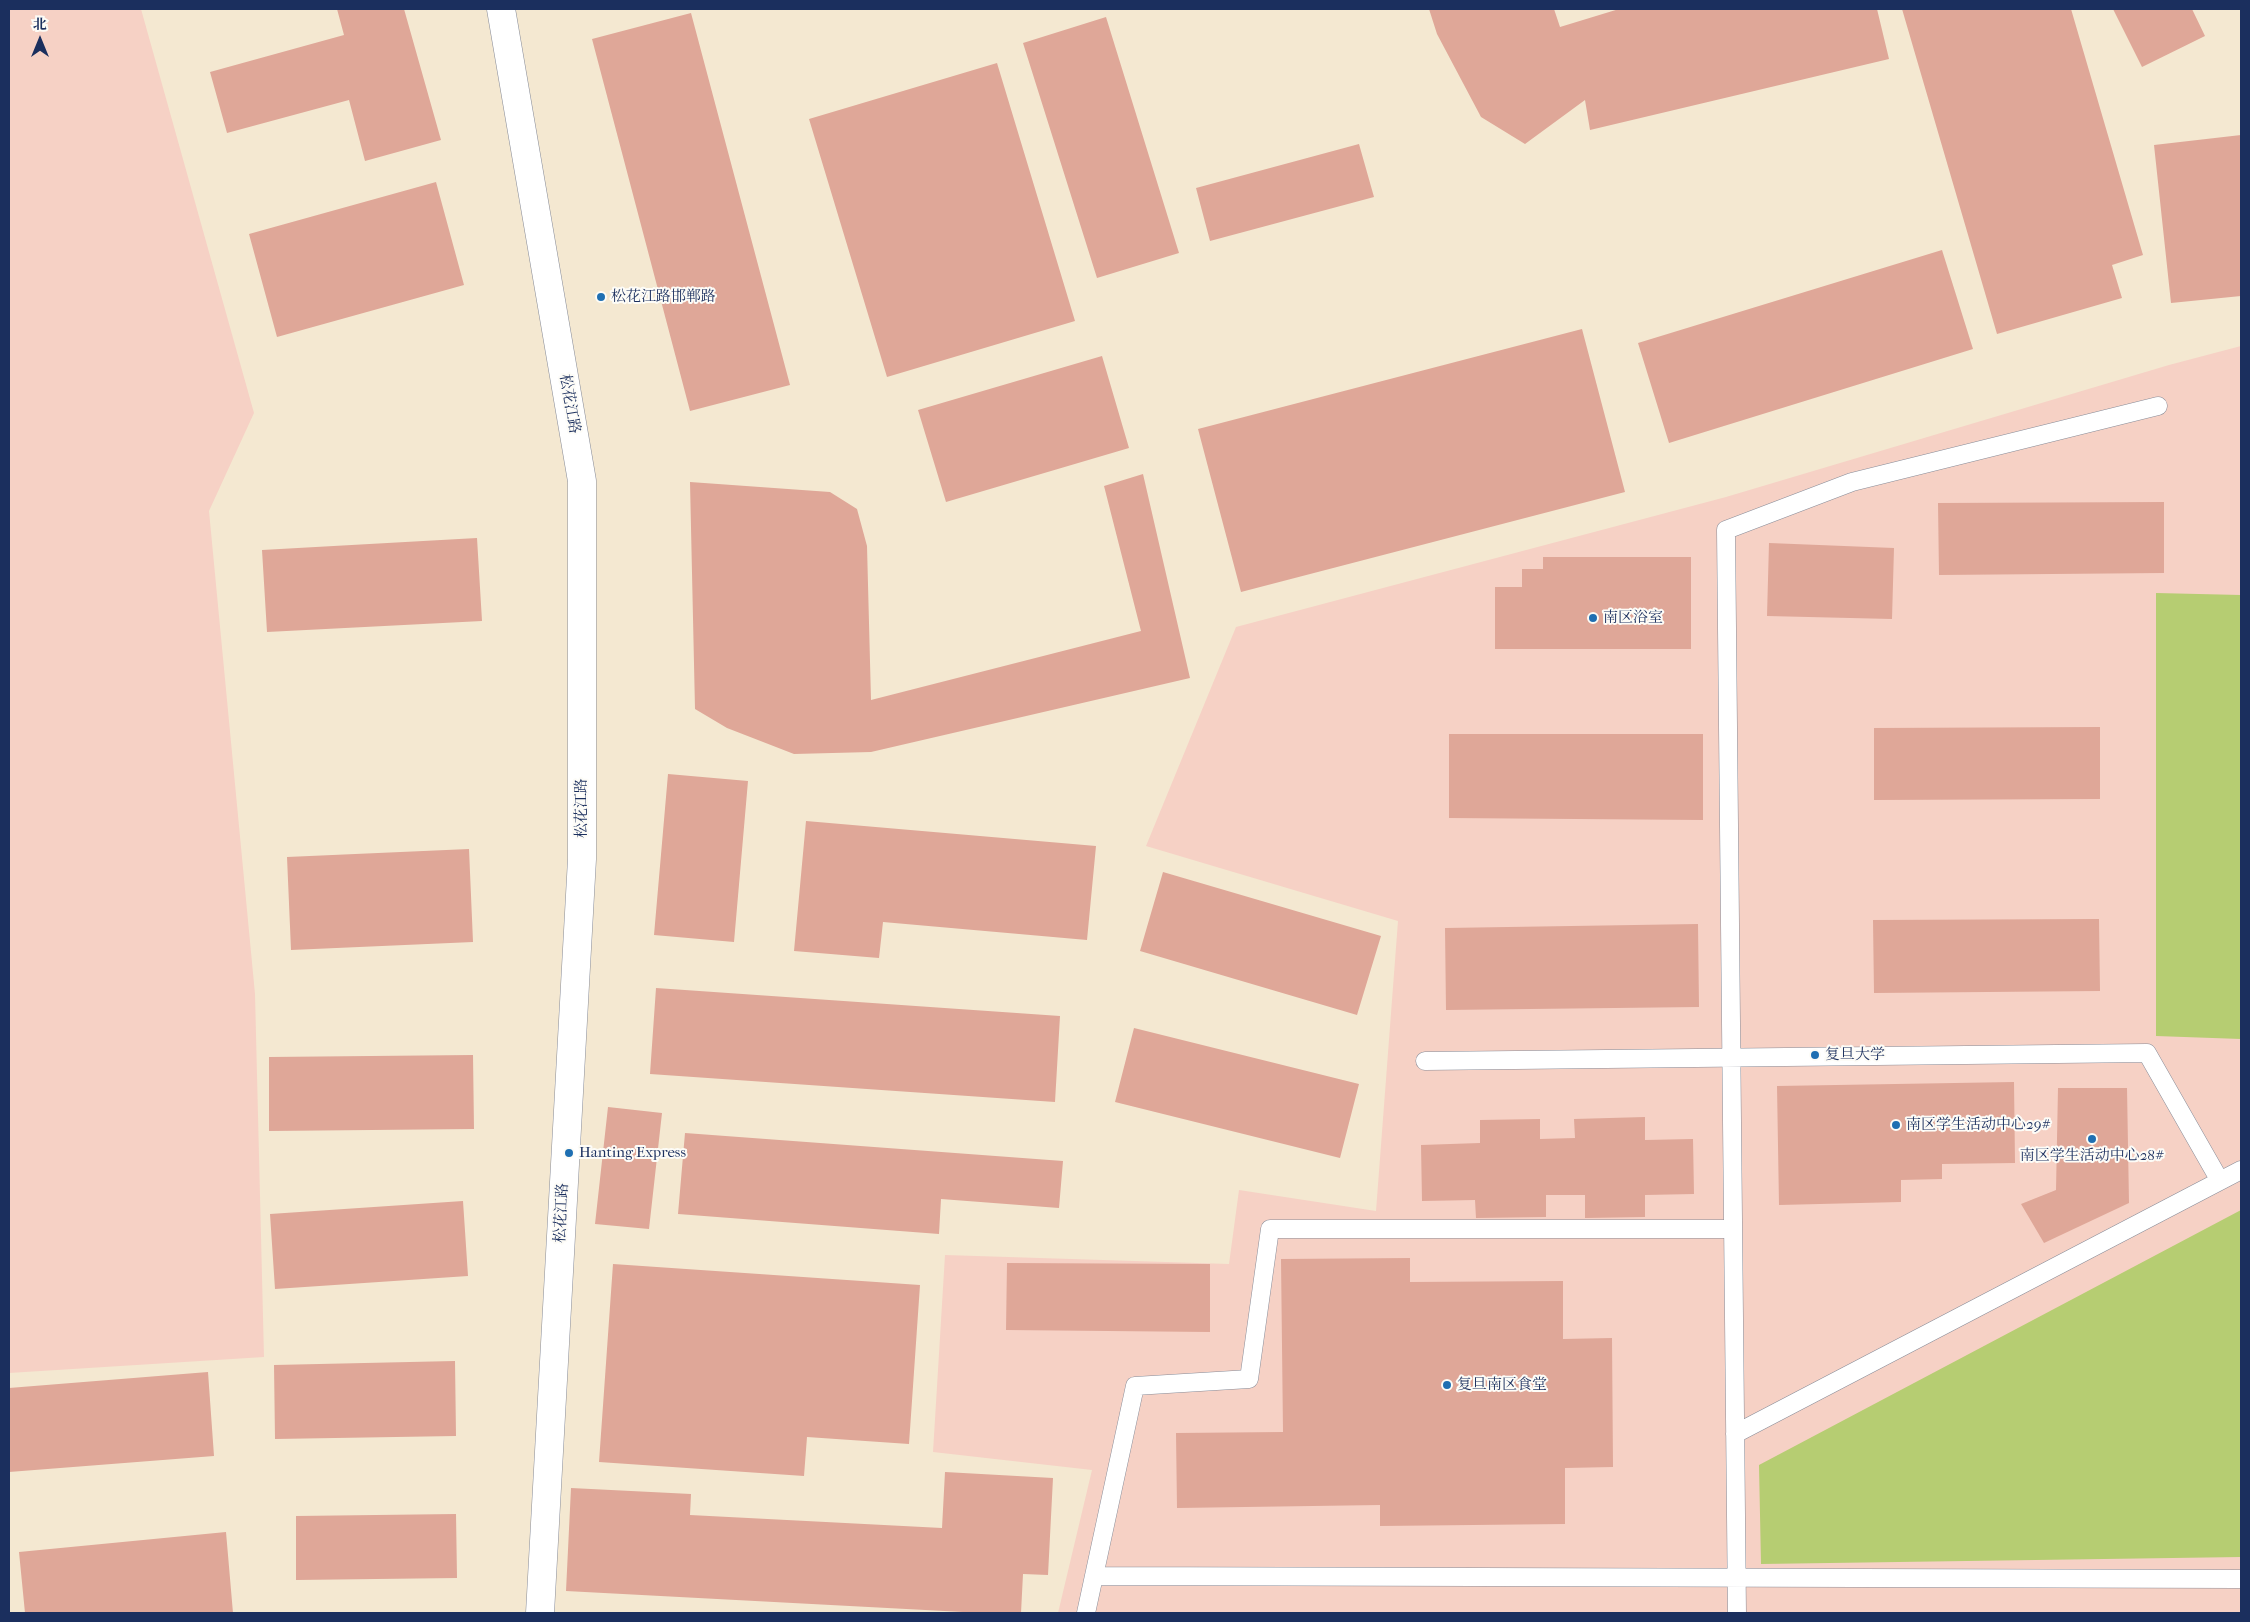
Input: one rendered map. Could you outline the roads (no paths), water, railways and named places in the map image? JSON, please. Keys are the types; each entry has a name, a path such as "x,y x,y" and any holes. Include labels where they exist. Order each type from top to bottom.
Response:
{"street":[{"name":"松花江路","path":"501,9 582,481 582,859 540,1613"}],"lane":[{"path":"1737,1613 1726,530 1852,482 2158,406"},
{"path":"1425,1061 2147,1053 2220,1181"},
{"path":"1735,1434 2241,1170"},
{"path":"1086,1613 1135,1386 1249,1379 1270,1229 1733,1229"},
{"path":"1094,1576 2241,1579"}],"place":[{"name":"松花江路邯郸路","path":"601,297"},
{"name":"南区浴室","path":"1593,618"},
{"name":"复旦大学","path":"1815,1055"},
{"name":"南区学生活动中心29#","path":"1896,1125"},
{"name":"南区学生活动中心28#","path":"2092,1139"},
{"name":"Hanting Express","path":"569,1153"},
{"name":"复旦南区食堂","path":"1447,1385"}]}
